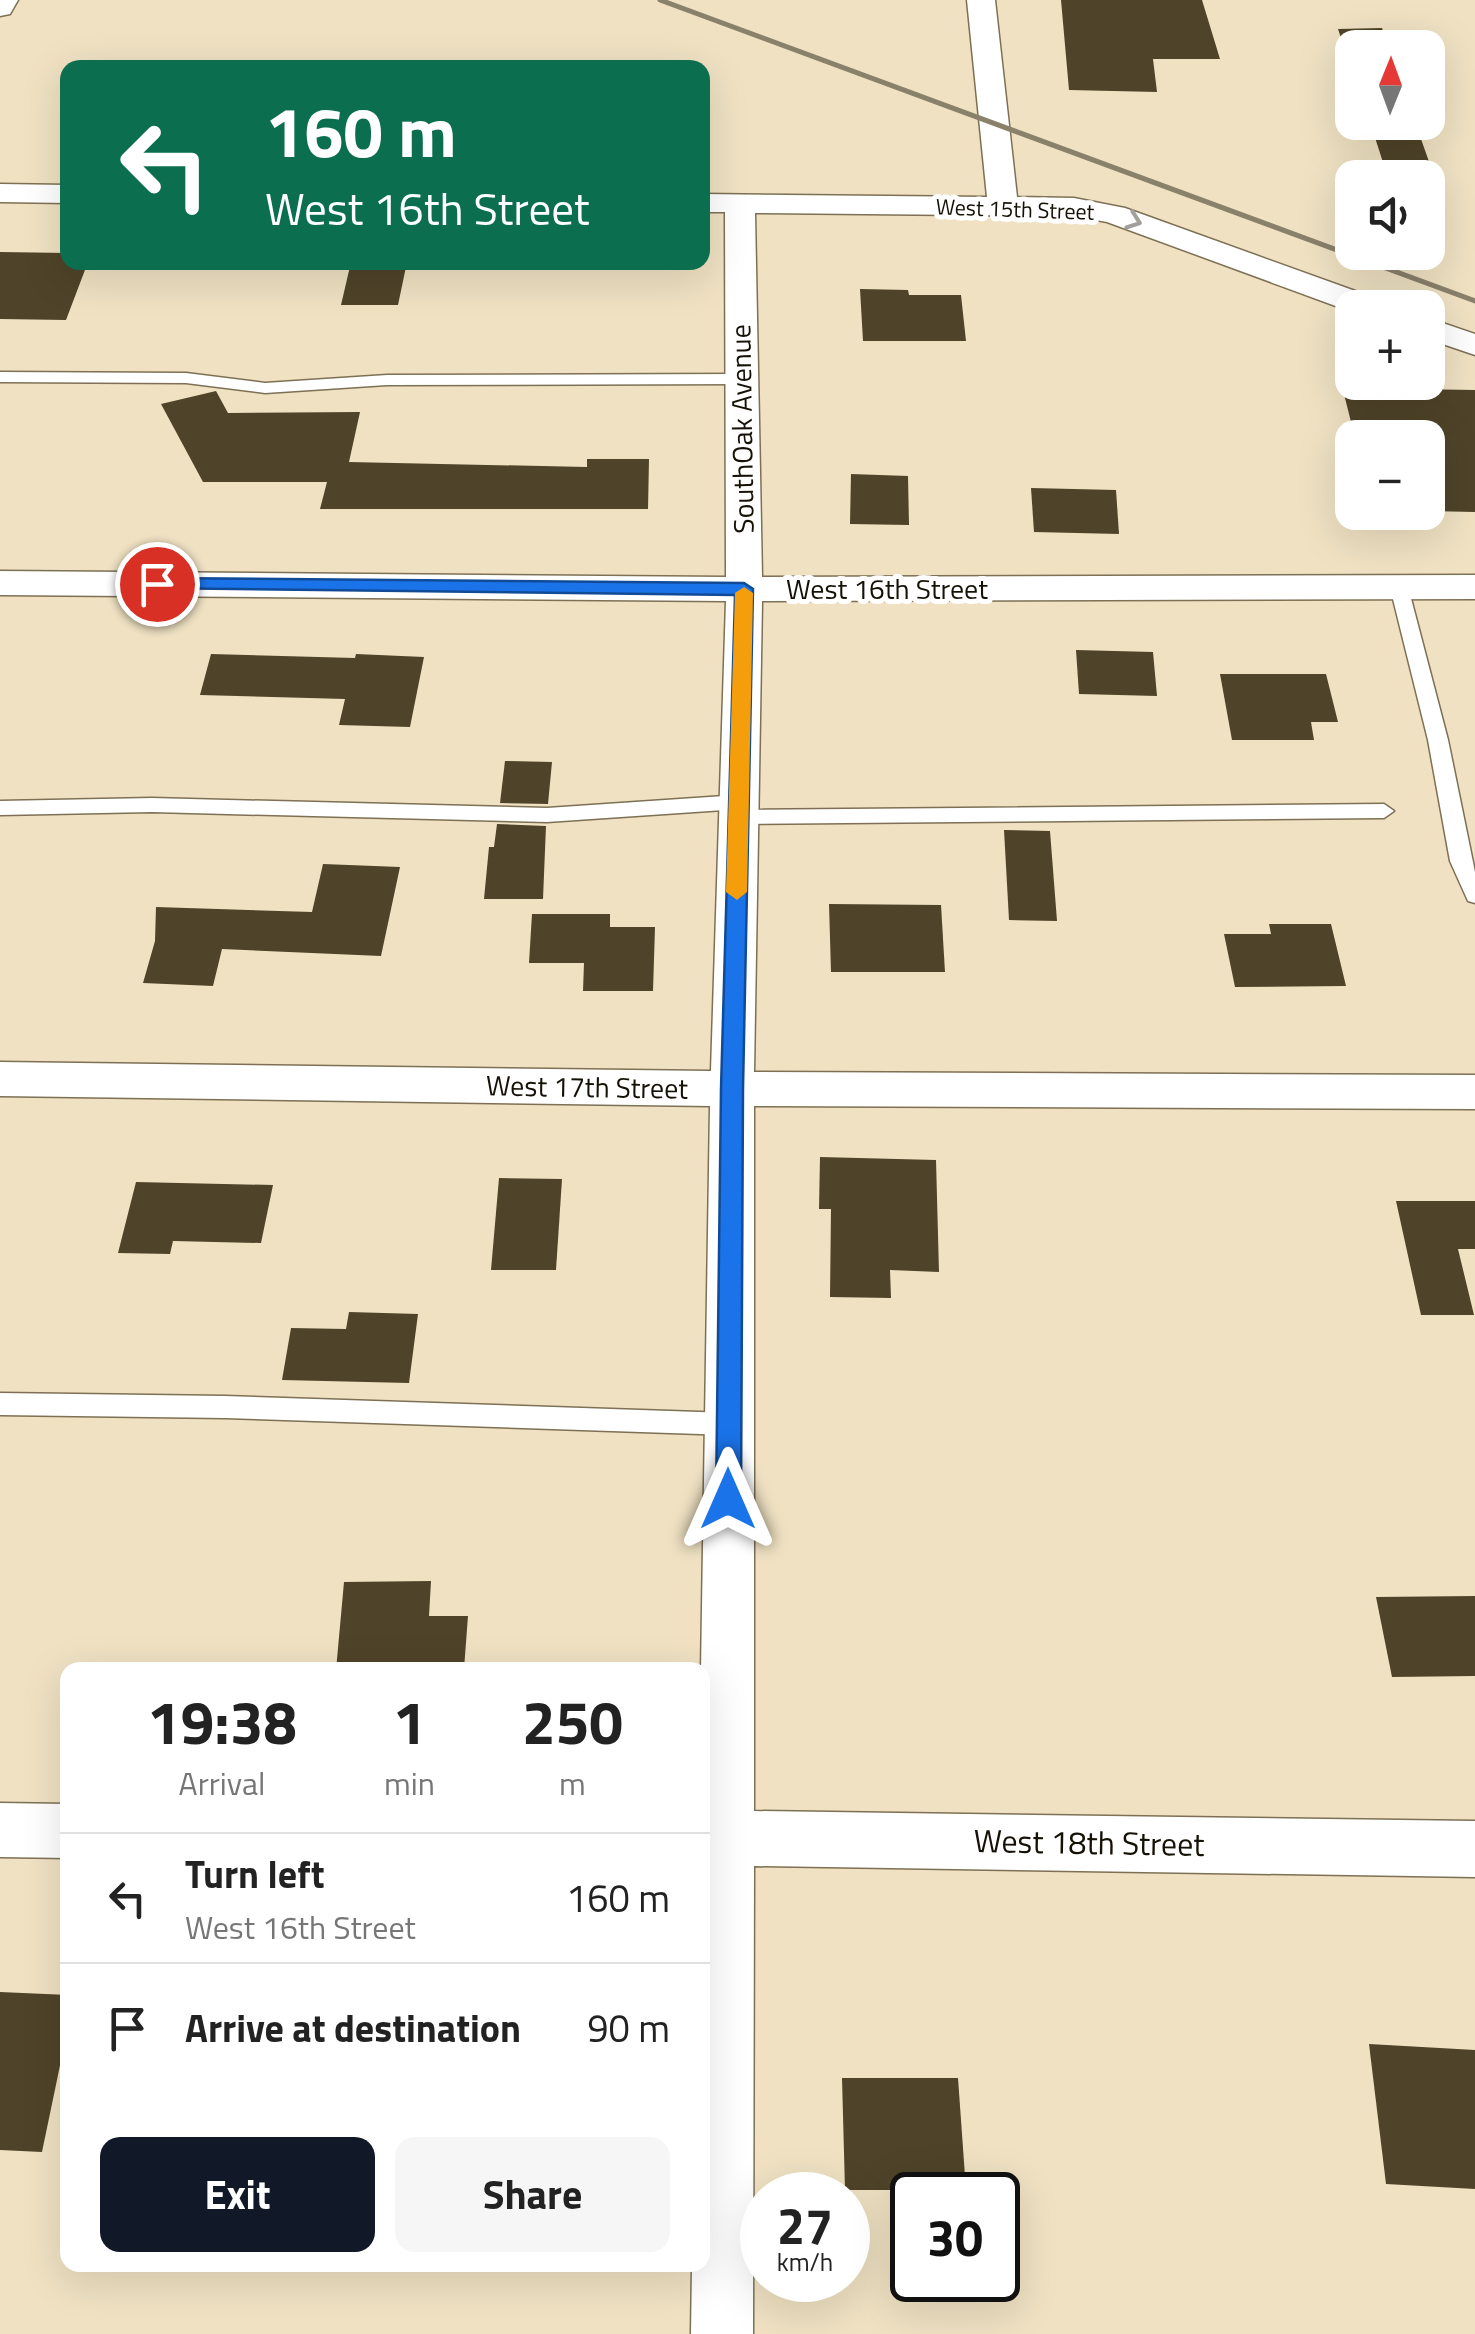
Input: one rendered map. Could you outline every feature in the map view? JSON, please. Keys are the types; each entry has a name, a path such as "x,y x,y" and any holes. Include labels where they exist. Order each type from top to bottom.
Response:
{"street":[{"path":"0,8 4,0"},
{"path":"981,0 1003,206"},
{"path":"0,192 60,194"},
{"name":"West 15th Street","path":"721,203 1074,207 1114,214 1335,295"},
{"name":"SouthOak Avenue","path":"721,203 742,378 744,589 732,1089 729,1424 714,1838 722,2334"},
{"path":"1445,334 1475,345"},
{"name":"West 16th Street","path":"0,582 744,589 1475,587"},
{"name":"West 17th Street","path":"0,1079 732,1089 1475,1092"},
{"path":"0,1830 60,1831"},
{"name":"West 18th Street","path":"714,1838 1475,1848"}],"lane":[{"path":"0,377 186,378 265,388 369,380 742,378"},
{"path":"1399,587 1438,740 1460,861 1475,896"},
{"path":"0,808 152,805 548,815 739,809 1384,811"},
{"path":"0,1404 225,1406 729,1424"}],"building":[{"path":"1061,0 1202,0 1220,59 1153,59 1157,92 1069,90"},
{"path":"1382,28 1383,30 1338,30"},
{"path":"1376,140 1421,140 1428,160 1382,160"},
{"path":"0,252 60,253 60,270 85,270 66,320 0,319"},
{"path":"349,270 405,270 398,305 341,305"},
{"path":"860,289 908,290 909,295 961,295 966,341 863,341"},
{"path":"1445,390 1475,390 1475,512 1445,511 1445,420 1350,420 1346,400 1445,400"},
{"path":"216,391 228,413 360,412 349,462 587,467 587,459 649,459 648,509 320,509 327,482 203,482 161,404"},
{"path":"851,474 908,476 909,525 850,524"},
{"path":"1031,488 1116,490 1119,534 1034,532"},
{"path":"1076,650 1153,652 1157,696 1079,694"},
{"path":"211,654 424,657 410,727 339,725 345,699 200,695"},
{"path":"1220,674 1326,674 1338,722 1311,722 1314,740 1232,740"},
{"path":"505,761 552,762 548,804 500,803"},
{"path":"497,824 546,826 543,899 484,899 489,847 494,847"},
{"path":"1004,830 1050,831 1057,921 1009,920"},
{"path":"323,864 400,867 381,956 222,949 213,986 143,983 155,941 156,907 312,912"},
{"path":"829,904 941,905 945,972 831,972"},
{"path":"532,914 610,914 610,927 655,927 653,991 583,991 584,963 529,963"},
{"path":"1269,924 1331,924 1346,986 1235,987 1224,934 1271,934"},
{"path":"820,1157 936,1160 939,1272 890,1270 891,1298 830,1297 831,1209 819,1209"},
{"path":"499,1178 562,1179 556,1270 491,1270"},
{"path":"136,1182 273,1185 261,1243 173,1241 170,1254 118,1253"},
{"path":"1396,1201 1475,1201 1475,1249 1458,1249 1474,1315 1421,1315"},
{"path":"349,1312 418,1314 409,1383 282,1380 291,1328 346,1329"},
{"path":"431,1581 429,1616 468,1616 465,1662 337,1662 344,1582"},
{"path":"1475,1596 1475,1676 1392,1677 1376,1597"},
{"path":"0,1992 60,1995 60,2065 42,2152 0,2150"},
{"path":"1369,2044 1475,2050 1475,2189 1386,2184"},
{"path":"842,2078 958,2078 965,2172 890,2172 890,2190 870,2190 870,2172 845,2172"}],"railway":[{"path":"660,0 1475,301"}],"slow traffic":[{"path":"737,892 744,593"}],"route":[{"path":"157,584 744,589 732,1089 728,1499"}]}
